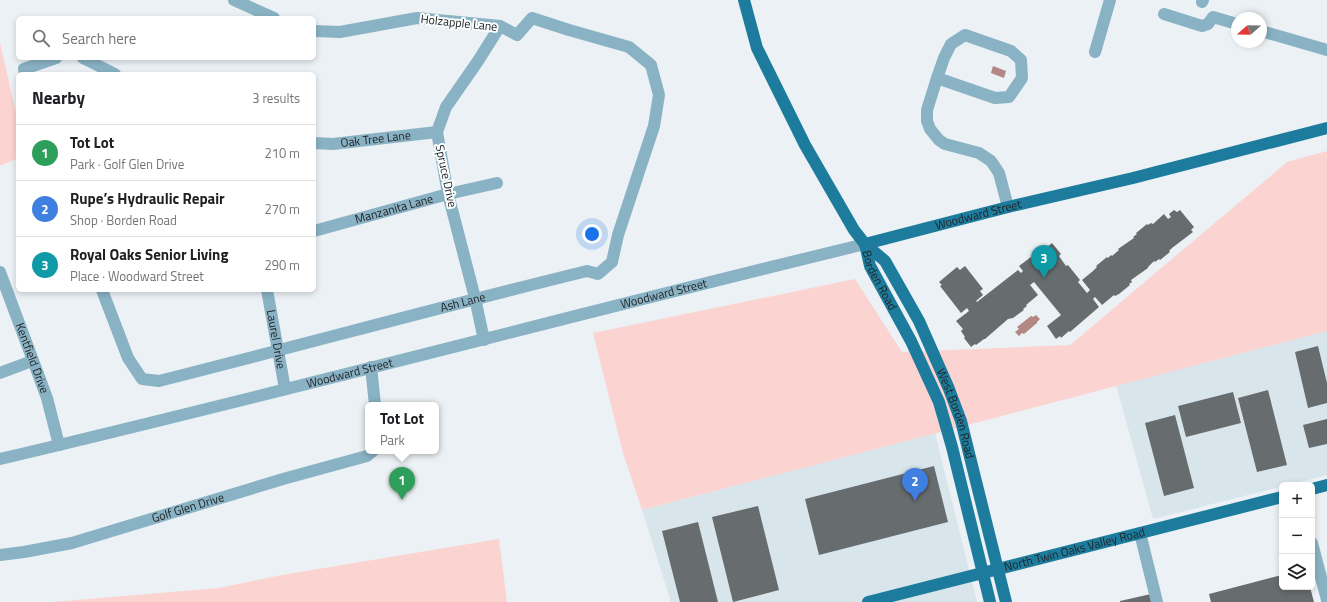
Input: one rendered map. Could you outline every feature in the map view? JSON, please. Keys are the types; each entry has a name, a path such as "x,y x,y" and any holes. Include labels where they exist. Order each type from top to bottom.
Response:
{"main road":[{"name":"Borden Road","path":"744,0 757,48 802,139 854,230 865,244 870,266 919,356 939,402 952,447 983,572"},
{"name":"Woodward Street","path":"865,244 1008,207 1133,178 1327,128"},
{"name":"West Borden Road","path":"865,244 885,262 919,321 954,402 967,444 999,568 1006,602"},
{"path":"1315,488 1327,485"},
{"name":"North Twin Oaks Valley Road","path":"868,602 1279,498"},
{"path":"983,572 990,602"}],"street":[{"path":"234,0 270,16"},
{"path":"1095,52 1110,0"},
{"path":"1164,14 1202,26 1208,24 1213,17 1231,22"},
{"name":"Holzapple Lane","path":"316,31 340,32 417,18 500,26 517,34 532,18 629,47 651,65 659,95"},
{"name":"Spruce Drive","path":"484,340 475,298 448,194 437,132 446,107 500,26"},
{"path":"1267,33 1327,50"},
{"path":"937,78 995,98 1009,97 1022,78 1021,60 1011,51 965,35 951,44 944,58 937,78 927,110 927,121 930,129 939,140 945,144 979,153 991,161 999,172 1008,207"},
{"path":"25,72 24,69 50,60"},
{"path":"87,60 111,72"},
{"name":"Ash Lane","path":"103,292 128,358 142,379 159,381 278,351 475,298 587,271 598,274 612,262 618,235 654,126 659,95"},
{"name":"Oak Tree Lane","path":"316,143 333,144 437,132"},
{"name":"Manzanita Lane","path":"316,230 448,194 498,184"},
{"name":"Woodward Street","path":"0,460 865,244"},
{"name":"Kentfield Drive","path":"0,272 47,398 59,446"},
{"name":"Laurel Drive","path":"266,292 285,389"},
{"path":"0,373 32,361"},
{"path":"371,367 375,402"},
{"name":"Golf Glen Drive","path":"0,555 72,543 283,479 367,456 369,454"},
{"path":"1140,533 1157,602"},
{"path":"1315,554 1327,600"}],"shaded area":[{"path":"0,43 16,112 16,159 0,166"},
{"path":"993,66 1006,71 1004,78 991,73"},
{"path":"1327,151 1327,331 642,510 623,453 593,333 855,279 902,352 1070,345 1287,162"},
{"path":"1036,315 1040,319 1024,334 1022,333 1019,336 1015,332 1019,329 1017,327 1031,316 1033,317"},
{"path":"1327,331 1327,475 1299,482 1279,482 1279,487 1153,519 1116,385"},
{"path":"935,433 977,602 671,602 642,510"},
{"path":"499,539 507,602 52,602 219,588 282,575"}],"building":[{"path":"1174,210 1177,212 1180,210 1194,227 1191,230 1193,232 1172,248 1169,251 1170,252 1160,260 1154,261 1148,268 1131,280 1132,282 1129,284 1130,285 1119,294 1114,295 1102,305 1095,297 1093,299 1099,307 1061,338 1060,336 1056,339 1047,326 1061,315 1034,282 1030,285 1038,295 1026,305 1027,306 1023,309 1024,310 1013,318 1008,319 985,339 971,347 964,338 965,337 961,331 963,329 956,321 969,311 967,308 961,313 940,286 942,285 939,282 957,267 960,270 965,266 983,289 980,291 983,295 976,301 977,302 1018,270 1021,273 1023,271 1019,266 1039,252 1040,253 1052,243 1061,254 1059,256 1066,266 1068,265 1080,280 1078,282 1087,293 1090,290 1082,280 1097,267 1096,266 1107,257 1112,256 1119,250 1118,249 1134,238 1133,237 1137,234 1136,233 1147,224 1153,224 1164,214 1168,219 1171,217 1169,214"},
{"path":"1318,346 1327,383 1327,403 1308,408 1295,352"},
{"path":"1268,390 1287,465 1257,472 1238,398"},
{"path":"1233,392 1241,423 1186,437 1178,406"},
{"path":"1175,415 1194,488 1164,496 1145,423"},
{"path":"1327,419 1327,444 1309,448 1303,425"},
{"path":"934,466 948,522 819,555 805,499"},
{"path":"758,506 779,590 733,602 712,517"},
{"path":"698,522 718,602 680,602 662,531"},
{"path":"1279,576 1279,590 1311,590 1314,602 1211,602 1209,594"},
{"path":"1151,594 1153,602 1120,602 1120,601"}],"place":[{"name":"Royal Oaks Senior Living","path":"1044,278"},
{"name":"Tot Lot","path":"402,500"},
{"name":"Rupe’s Hydraulic Repair","path":"915,501"}]}
